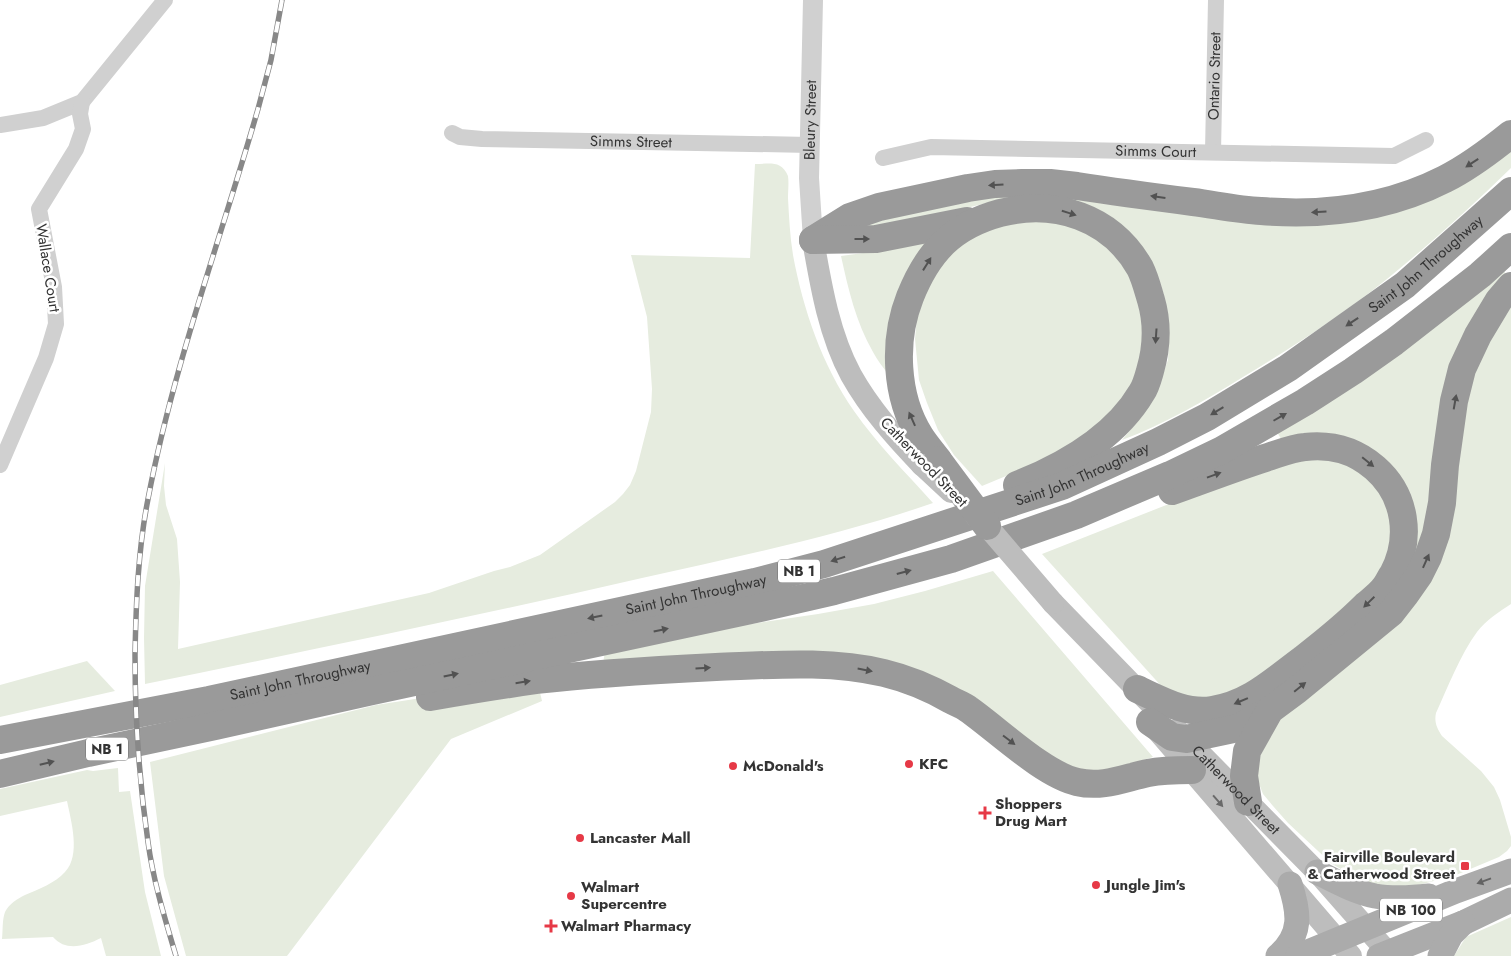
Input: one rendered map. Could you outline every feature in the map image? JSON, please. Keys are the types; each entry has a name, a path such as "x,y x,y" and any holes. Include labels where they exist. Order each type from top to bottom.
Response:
{"highway":[{"path":"813,240 850,217 879,207 995,184 1068,185 1260,211 1319,212 1345,210 1398,198 1444,180 1484,155 1511,134"},
{"name":"Saint John Throughway","path":"0,740 209,700 755,582 824,564 1062,486 1158,442 1207,417 1288,368 1405,285 1511,191"},
{"path":"813,240 876,239 981,218 1014,209 1051,208 1072,213 1097,224 1113,235 1140,269 1153,306 1157,327 1155,354 1149,375 1143,390 1130,410 1100,440 1085,451 1040,476 874,548"},
{"path":"981,218 951,236 932,255 918,278 908,301 902,324 899,348 900,374 904,396 909,414 930,463 986,526"},
{"name":"Saint John Throughway","path":"0,774 88,753 751,610 834,591 951,559 1076,515 1222,450 1353,371 1480,276 1511,247"},
{"path":"1150,722 1172,737 1186,739 1238,728 1270,710 1297,690 1391,613 1406,595 1428,557 1436,534 1442,504 1445,465 1454,401 1462,369 1478,335 1511,286"},
{"path":"951,559 1066,528 1249,463 1304,447 1325,446 1346,450 1364,458 1382,474 1394,491 1402,510 1404,530 1402,549 1396,567 1386,586 1329,640 1252,697 1233,705 1196,711 1178,708 1137,689"},
{"path":"215,726 376,705 536,680 624,672 763,665 824,665 858,668 930,688 966,708 1038,762 1060,776 1076,782 1108,784 1147,773 1165,770 1192,770"},
{"path":"1248,802 1244,776 1247,752 1270,710"}],"main road":[{"name":"Catherwood Street","path":"813,240 822,290 830,319 840,351 852,376 875,412 901,443 930,463"},
{"name":"Catherwood Street","path":"986,526 1053,603 1317,872 1366,928 1386,955"},
{"name":"Catherwood Street","path":"1077,628 1127,695 1344,948"},
{"name":"NB 100","path":"1298,956 1344,948 1366,928 1456,891 1511,871"},
{"path":"1317,872 1348,887 1373,896 1394,898 1418,897 1456,891"},
{"path":"1278,956 1290,942 1297,926 1296,906 1290,884"},
{"name":"NB 100","path":"1386,955 1465,922 1511,900"},
{"path":"1440,956 1451,935 1465,922"}],"street":[{"path":"0,125 43,118 82,102 165,0"},
{"name":"Bleury Street","path":"813,240 810,144 814,0"},
{"name":"Ontario Street","path":"1214,152 1216,0"},
{"name":"Wallace Court","path":"0,465 46,358 56,324 54,287 39,208 76,149 83,130 80,114 82,102"},
{"name":"Simms Street","path":"452,133 460,137 482,139 810,144"},
{"name":"Simms Court","path":"883,158 931,147 1394,156 1426,140"}],"shaded area":[{"path":"1511,145 1511,168 1435,239 1370,292 1299,342 1214,395 1184,412 1122,440 1142,416 1160,382 1168,360 1169,337 1164,295 1158,277 1146,256 1007,198 894,226 865,226 880,220 1012,190 1313,221"},
{"path":"755,164 778,165 782,167 788,176 790,234 797,275 815,336 832,375 854,411 872,435 933,503 861,526 752,553 332,646 145,684 145,586 165,463 164,486 166,505 177,539 180,582 178,649 429,593 510,567 540,555 615,502 630,485 636,471 651,412 652,389 647,317 631,255 750,258"},
{"path":"1056,221 1093,236 1110,248 1132,279 1146,320 1136,384 1111,418 1047,459 982,486 954,455 938,430 919,380 915,339 917,317 922,296 950,250 1000,223"},
{"path":"934,235 888,374 867,341 857,317 841,256 863,253"},
{"path":"1500,267 1508,276 1484,307 1421,555 1411,551 1394,475 1284,444 1277,432"},
{"path":"1511,298 1511,604 1484,624 1471,641 1450,682 1435,719 1437,728 1442,736 1481,771 1494,787 1511,837 1511,846 1499,857 1456,875 1415,886 1378,886 1332,864 1288,823 1263,794 1256,776 1264,732 1404,610 1462,399"},
{"path":"1339,456 1380,482 1396,535 1376,584 1272,674 1206,702 1163,688 1042,554 1278,461"},
{"path":"993,571 1153,757 1106,771 1092,772 1064,766 933,678 603,664 605,651 704,631 874,604"},
{"path":"87,661 115,691 0,717 0,685"},
{"path":"537,680 542,701 451,739 287,956 186,956 164,876 150,762 376,705"},
{"path":"118,768 119,792 130,791 145,892 161,956 106,956 101,938 76,946 64,945 53,937 2,939 5,912 19,898 46,885 65,872 73,857 74,838 67,801 0,816 0,789 87,770"},
{"path":"1511,917 1511,956 1454,956 1466,937"}],"railway":[{"path":"176,956 150,856 140,772 135,655 137,596 142,538 158,450 198,303 258,109 271,60 282,0"}],"place":[{"name":"KFC","path":"909,764"},
{"name":"McDonald's","path":"733,766"},
{"name":"Shoppers Drug Mart","path":"985,813"},
{"name":"Lancaster Mall","path":"580,838"},
{"name":"Fairville Boulevard & Catherwood Street","path":"1465,866"},
{"name":"Jungle Jim's","path":"1096,885"},
{"name":"Walmart Supercentre","path":"571,896"},
{"name":"Walmart Pharmacy","path":"551,926"}]}
